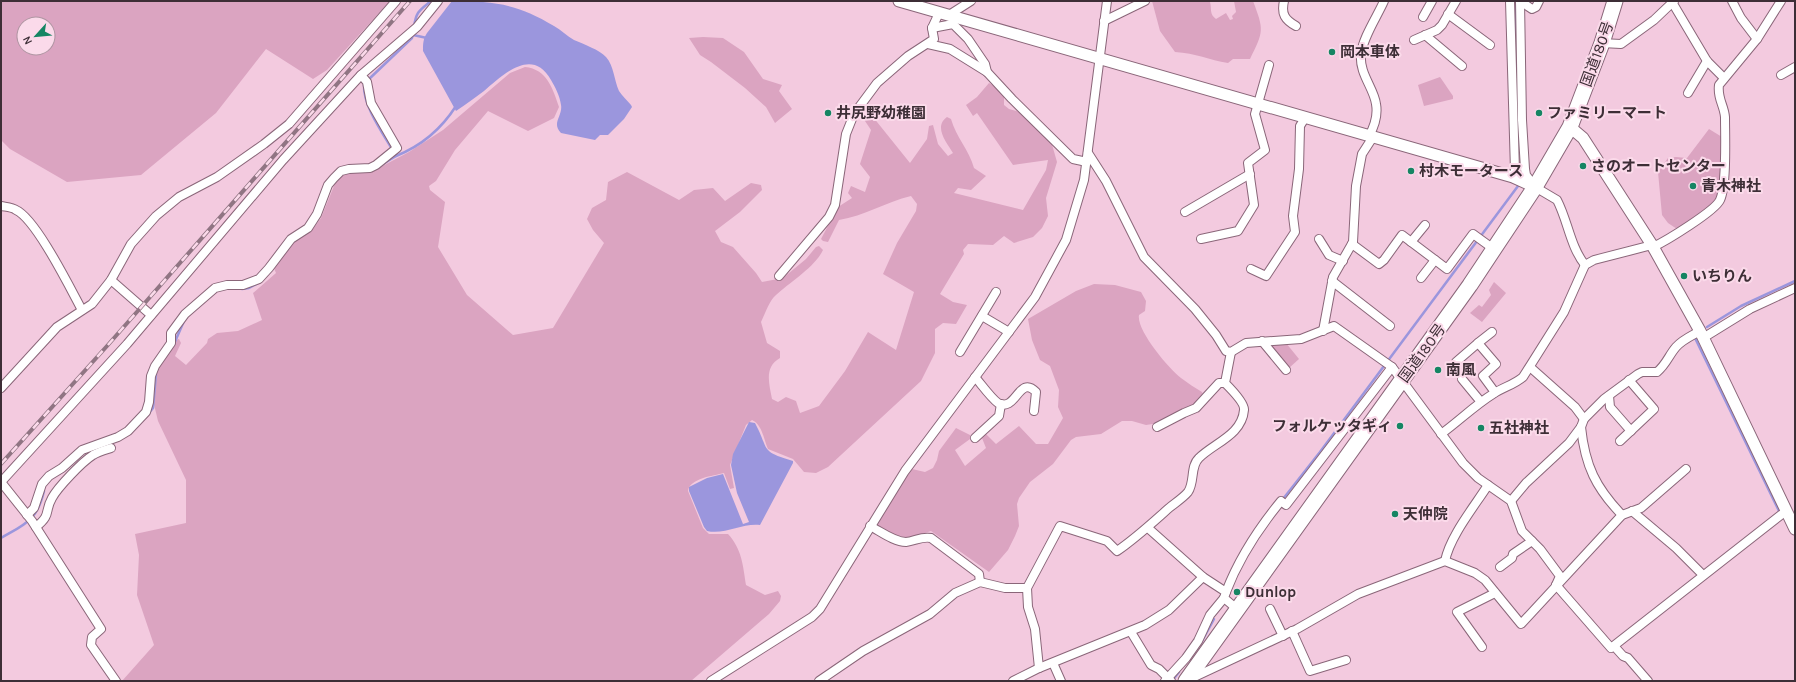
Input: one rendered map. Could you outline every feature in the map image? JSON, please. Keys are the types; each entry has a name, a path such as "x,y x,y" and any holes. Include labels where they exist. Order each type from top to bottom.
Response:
{"highway":[{"name":"国道180号","path":"1186,681 1402,380 1522,181 1570,128 1602,43 1615,1"}],"street":[{"path":"1,387 57,327 92,304 111,280 131,244 156,216 179,198 217,177 264,144 289,124 396,1"},
{"path":"116,681 91,645 92,637 101,629 31,520 1,482 97,377 283,160 414,30 438,1"},
{"path":"899,1 1522,181 1558,200 1568,232 1581,260 1585,265"},
{"path":"932,28 944,14 971,1"},
{"path":"711,681 812,617 822,605 905,470 1035,297 1066,240 1081,195 1087,162 1107,1"},
{"path":"1104,21 1145,1"},
{"path":"1284,1 1282,12 1288,22 1296,26"},
{"path":"1323,331 1332,281 1352,244 1356,186 1362,154 1371,137 1373,128 1376,103 1363,72 1361,55 1373,23 1384,1"},
{"path":"1423,17 1432,1"},
{"path":"1414,40 1436,30 1442,25 1456,1"},
{"path":"1510,1 1515,10 1517,85 1515,171 1522,181"},
{"path":"1515,10 1520,1 1532,9 1536,7 1540,1"},
{"path":"1732,1 1741,18 1757,39"},
{"path":"1441,434 1481,402 1504,387 1516,384 1523,377 1564,312 1585,265 1594,260 1652,246 1666,241 1697,220 1720,201 1724,185 1725,116 1718,92 1720,85 1724,78 1757,39 1781,1"},
{"path":"1602,43 1621,44 1654,20 1673,2 1708,61 1724,78"},
{"path":"1448,14 1490,45"},
{"path":"932,28 953,24 968,39 985,64 987,72"},
{"path":"779,276 829,217 835,205 846,134 854,114 877,83 908,56 934,39 932,28"},
{"path":"1425,35 1462,66"},
{"path":"928,44 950,49 987,72 1012,99 1073,159 1087,162"},
{"path":"1688,93 1708,61"},
{"path":"1201,239 1238,231 1254,204 1248,163 1265,150 1255,114 1269,65"},
{"path":"1781,75 1795,67"},
{"path":"31,520 42,484 49,476 62,468 82,450 118,437 128,431 146,412 149,402 151,376 155,366 171,343 171,334 185,314 221,286 244,286 259,279 291,239 308,228 313,222 328,185 334,178 342,171 349,169 370,168 397,148 371,103 365,79"},
{"path":"1517,85 1526,175 1522,181"},
{"path":"1251,269 1266,276 1295,232 1293,216 1299,169 1300,126 1304,118"},
{"path":"1570,128 1583,138 1652,246 1701,335 1795,529"},
{"path":"1088,153 1106,181 1144,257 1195,309 1216,335 1226,351 1231,352"},
{"path":"1185,212 1250,174"},
{"path":"1,206 16,210 25,218 45,244 82,310"},
{"path":"1411,242 1425,224"},
{"path":"1352,244 1379,264 1384,260 1402,235 1447,269 1473,234 1486,243"},
{"path":"1319,239 1329,255 1343,262"},
{"path":"1421,278 1435,260"},
{"path":"111,280 151,315"},
{"path":"1332,281 1390,326"},
{"path":"1511,501 1526,484 1568,443 1581,427 1584,419 1629,380 1642,372 1657,372 1673,354 1674,348 1682,342 1701,335 1750,309 1795,288"},
{"path":"960,352 996,292"},
{"path":"982,316 1009,332"},
{"path":"1039,668 1035,629 1028,607 1027,588 1060,526 1106,541 1117,550 1148,528 1188,491 1198,458 1231,434 1239,422 1244,407 1226,382 1231,352 1246,343 1301,339 1334,326 1392,367 1463,463 1478,478 1511,501 1522,531 1550,560 1560,576 1556,585"},
{"path":"1456,362 1492,332"},
{"path":"1262,341 1286,370"},
{"path":"1478,343 1496,364 1483,376 1494,393"},
{"path":"1131,632 1151,665 1168,680 1198,641 1210,615 1225,595 1242,557 1268,516 1281,501 1286,504 1392,367"},
{"path":"1530,367 1575,407 1584,419"},
{"path":"974,377 1001,404 1010,404 1022,388 1028,387 1036,392 1034,411"},
{"path":"1462,379 1481,402"},
{"path":"1620,441 1654,409 1629,380"},
{"path":"1157,427 1184,412 1196,408 1219,383 1226,382"},
{"path":"1609,396 1610,407 1631,431"},
{"path":"975,438 999,416 1001,404"},
{"path":"1581,427 1584,449 1592,474 1608,500 1622,515"},
{"path":"31,520 43,522 48,514 50,501 63,483 94,455 111,448"},
{"path":"1186,681 1283,636 1358,594 1445,561 1476,573 1484,580 1521,624 1622,515 1641,508 1686,469"},
{"path":"1445,561 1448,550 1459,530 1488,485"},
{"path":"1556,585 1611,648 1702,574 1786,510"},
{"path":"1632,511 1676,548 1702,574"},
{"path":"870,526 895,539 905,542 926,537 931,538 979,574 980,582"},
{"path":"1148,528 1225,595 1237,609"},
{"path":"1500,567 1512,558 1513,554 1532,541"},
{"path":"1013,681 1039,668 1131,632 1145,625 1169,610 1203,577"},
{"path":"819,681 863,651 930,614 955,593 980,582 1005,588 1027,588"},
{"path":"1482,647 1456,612 1495,593"},
{"path":"1270,609 1283,636"},
{"path":"1292,631 1310,671 1346,660"},
{"path":"1614,646 1623,656 1628,658 1648,681"},
{"path":"1053,663 1061,681"}],"shaded area":[{"path":"1,1 390,1 327,70 313,79 266,49 216,113 141,175 67,182 10,149 1,140"},
{"path":"452,1 493,3 517,8 541,19 574,40 600,52 609,61 619,91 632,107 624,119 608,135 600,135 595,140 561,133 557,126 561,105 556,89 543,70 535,65 526,64 500,78 481,94 456,111 423,51 427,33"},
{"path":"1152,1 1211,1 1212,15 1216,19 1226,13 1230,20 1233,19 1232,16 1236,12 1234,1 1253,1 1261,25 1261,30 1258,42 1250,59 1233,59 1228,63 1175,52 1160,31"},
{"path":"689,38 723,38 744,52 763,79 782,85 779,91 792,109 775,123 766,107 745,88 700,55"},
{"path":"525,67 539,72 548,81 559,107 554,118 528,131 488,111 455,150 436,181 429,186 430,190 445,202 438,247 467,295 513,335 553,328 604,243 593,230 587,219 592,208 606,200 608,182 627,172 679,200 694,190 713,188 725,201 751,183 761,185 762,190 740,212 715,231 721,242 733,247 762,282 783,278 806,259 816,247 819,246 823,250 808,269 781,290 774,298 769,304 761,322 767,343 780,351 780,358 772,366 769,376 772,399 778,402 786,397 796,401 800,413 819,406 845,371 868,332 896,350 914,292 883,274 897,243 916,211 917,204 911,196 839,220 828,242 821,239 838,207 852,198 848,193 851,186 865,192 870,177 860,164 871,130 863,118 864,114 869,112 910,163 927,139 929,126 933,125 938,144 948,156 953,153 942,135 941,130 943,121 947,117 951,119 974,168 986,176 971,190 958,188 954,193 1023,210 1046,170 1048,160 1013,165 977,113 973,116 966,105 977,97 989,83 996,87 1004,95 1004,105 1009,109 1020,112 1051,141 1057,162 1046,198 1048,216 1042,228 1033,237 1014,243 1004,236 993,245 968,244 963,250 964,254 940,294 953,302 967,305 956,324 943,323 935,329 935,353 921,381 828,467 816,473 804,472 793,459 768,449 758,425 752,420 746,425 730,465 734,488 730,489 724,473 703,478 693,483 688,491 703,528 709,534 728,534 733,540 741,558 746,585 765,595 778,591 781,596 780,601 769,614 691,681 122,681 154,645 137,595 139,555 135,534 186,523 186,480 158,421 152,396 155,369 173,341 179,339 181,343 175,356 186,365 207,343 208,339 217,333 238,331 262,320 253,293 276,273 273,266 294,241 313,229 321,218 336,181 346,173 373,171 409,152 443,130 510,73"},
{"path":"1440,77 1453,96 1453,99 1424,106 1418,85"},
{"path":"1709,129 1722,137 1720,194 1713,204 1704,212 1677,229 1668,223 1662,215 1658,172 1668,158 1687,158"},
{"path":"1494,282 1506,293 1482,322 1470,313 1479,305 1482,307 1491,295 1489,290"},
{"path":"1094,284 1115,285 1141,292 1146,301 1145,311 1139,315 1139,322 1154,349 1181,378 1202,392 1204,397 1197,404 1159,423 1146,425 1132,421 1122,421 1101,434 1076,437 1071,440 1053,464 1030,482 1019,498 1017,504 1019,526 1015,536 1008,550 989,572 931,531 907,539 883,530 877,526 879,517 912,469 925,472 933,468 939,451 956,428 970,435 970,439 955,450 965,466 986,448 982,438 986,434 996,444 1019,426 1036,444 1048,444 1063,418 1058,407 1059,390 1050,366 1040,360 1032,340 1028,319 1076,291"},
{"path":"1267,343 1286,343 1299,359 1289,368"},
{"path":"749,422 755,423 767,449 770,452 782,458 793,461 793,463 760,525 714,532 707,531 689,491 689,487 707,478 723,474 743,524 749,522 737,493 731,465 733,454"}],"waterway":[{"path":"414,27 419,11 431,1"},
{"path":"1515,1 1518,120"},
{"path":"368,80 412,38 413,34"},
{"path":"413,35 427,38"},
{"path":"364,85 367,103 371,112 396,156 383,164"},
{"path":"396,156 414,147 430,136 444,122 456,106"},
{"path":"1283,499 1320,452 1518,186 1518,183"},
{"path":"1707,327 1741,306 1795,281"},
{"path":"242,289 249,288 260,282"},
{"path":"174,344 184,321"},
{"path":"1695,338 1780,513"},
{"path":"149,413 153,408 156,374"},
{"path":"1,538 23,525 34,515 38,509 44,491"},
{"path":"1201,643 1214,619"},
{"path":"1172,681 1179,672"}],"railway":[{"path":"1,464 107,346 410,1"}],"place":[{"name":"岡本車体","path":"1332,52"},
{"name":"井尻野幼稚園","path":"828,113"},
{"name":"ファミリーマート","path":"1539,113"},
{"name":"さのオートセンター","path":"1583,166"},
{"name":"村木モータース","path":"1411,171"},
{"name":"青木神社","path":"1693,186"},
{"name":"いちりん","path":"1684,276"},
{"name":"南風","path":"1438,370"},
{"name":"フォルケッタギィ","path":"1400,426"},
{"name":"五社神社","path":"1481,428"},
{"name":"天仲院","path":"1395,514"},
{"name":"Dunlop","path":"1237,592"}]}
